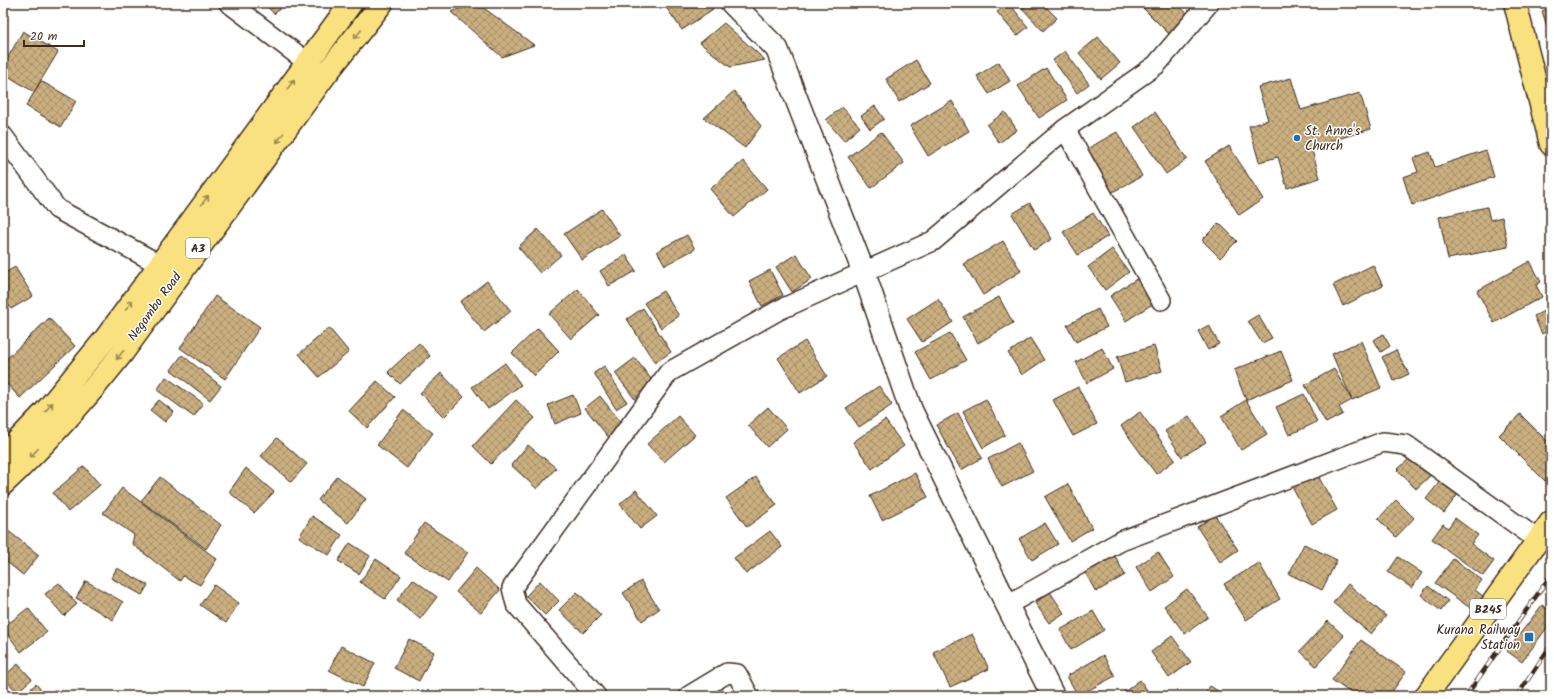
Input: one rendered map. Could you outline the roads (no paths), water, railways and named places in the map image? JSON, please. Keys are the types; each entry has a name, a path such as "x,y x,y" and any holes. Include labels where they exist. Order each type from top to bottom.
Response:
{"main road":[{"name":"Negombo Road","path":"3,456 46,411 106,338 351,3"},
{"name":"Negombo Road","path":"3,484 66,420 123,352 326,74 382,3"},
{"path":"1515,3 1551,144"},
{"name":"B245","path":"1426,696 1551,522"}],"street":[{"path":"229,3 307,62"},
{"path":"732,3 777,49 864,273 911,410 1006,605 1053,696"},
{"path":"596,696 516,604 512,588 669,372 779,310 933,241 1066,129 1156,64 1209,3"},
{"path":"1066,129 1162,300"},
{"path":"3,136 57,208 159,264"},
{"path":"1006,605 1121,541 1383,442 1406,445 1538,540"},
{"path":"688,696 727,673 737,674 749,696"}],"railway":[{"path":"1466,696 1551,575"},
{"path":"1517,696 1551,645"}],"place":[{"name":"St. Anne's Church","path":"1297,138"},
{"name":"Kurana Railway Station","path":"1529,637"}]}
